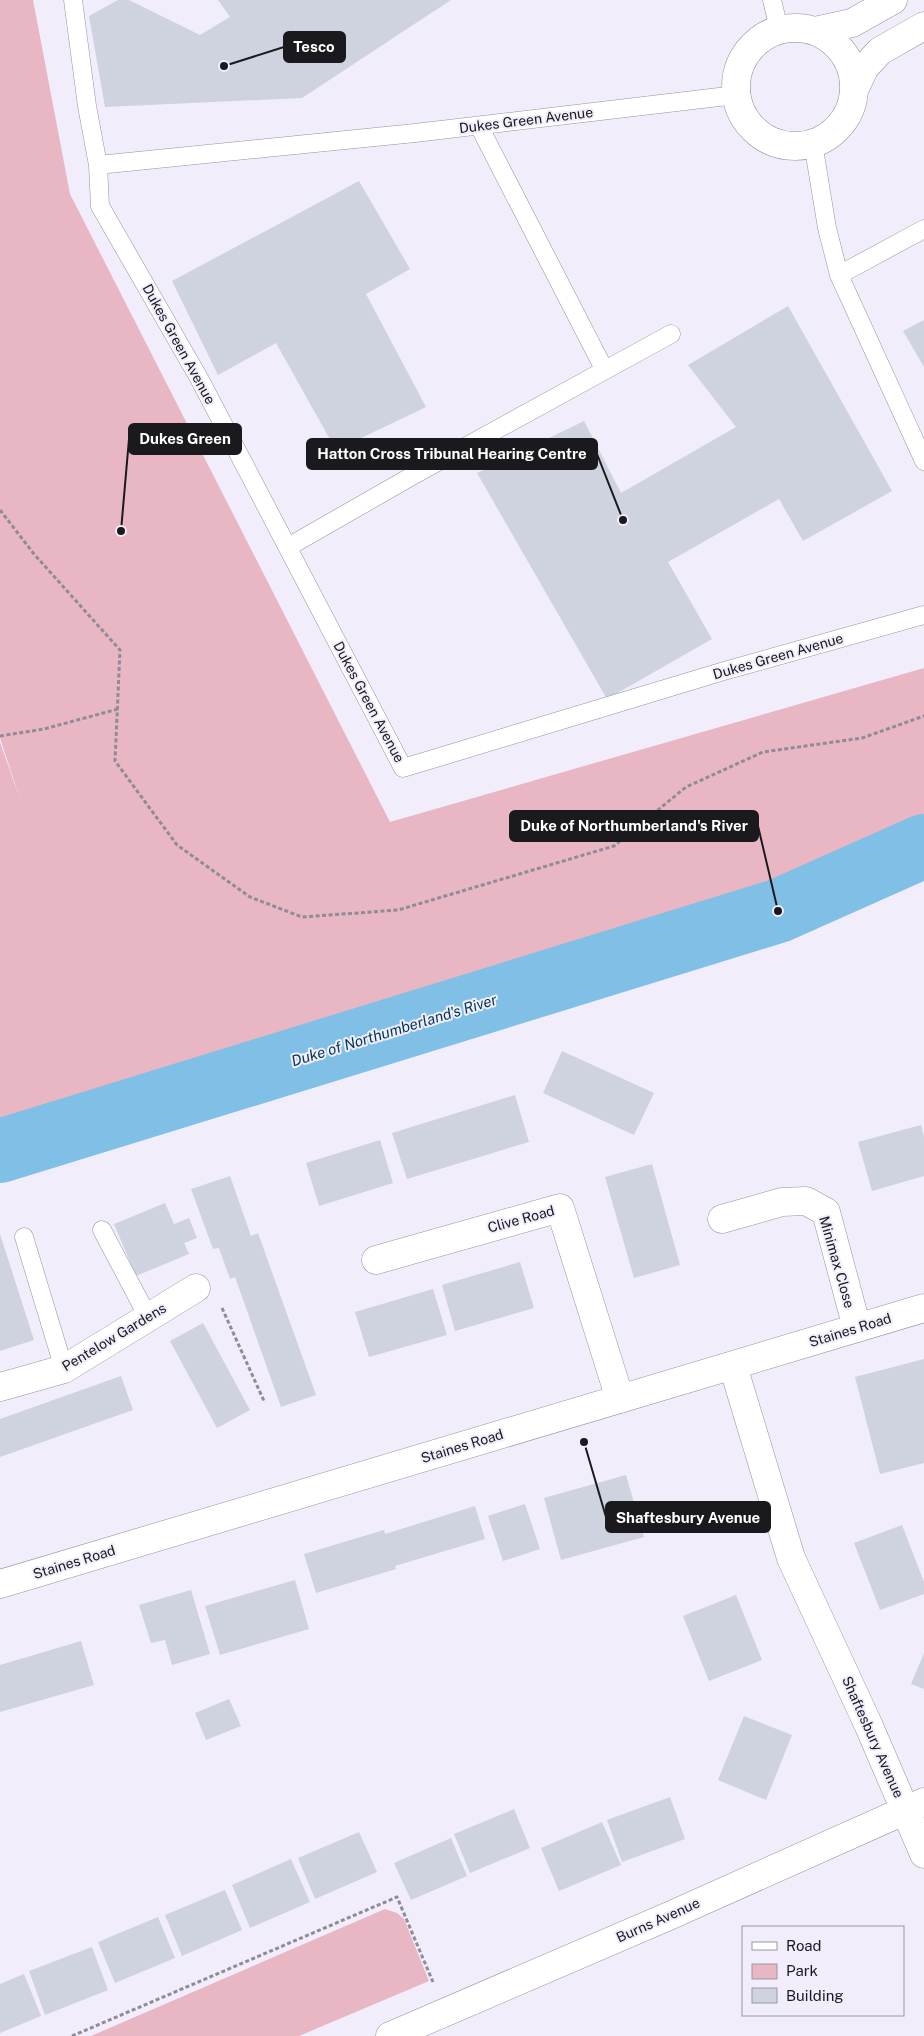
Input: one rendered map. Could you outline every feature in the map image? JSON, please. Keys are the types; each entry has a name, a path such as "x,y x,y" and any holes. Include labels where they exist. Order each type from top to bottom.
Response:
{"street":[{"path":"815,31 852,23 893,0"},
{"path":"854,90 866,67 880,51 924,26"},
{"path":"797,28 815,31 828,38 839,47 847,58 852,72 854,90 851,107 842,123 829,135 813,143 793,146 773,142 756,131 743,115 736,96 736,79 745,55 763,36 779,29 797,28"},
{"name":"Minimax Close","path":"722,1219 782,1202 806,1201 826,1212 856,1328"},
{"name":"Clive Road","path":"376,1260 560,1208 620,1399"},
{"name":"Pentelow Gardens","path":"0,1387 64,1369 196,1288"},
{"name":"Staines Road","path":"0,1584 924,1308"},
{"name":"Shaftesbury Avenue","path":"732,1366 791,1558 868,1724 914,1806 924,1854"},
{"name":"Burns Avenue","path":"390,2036 669,1916 914,1806"}],"lane":[{"path":"73,0 87,106 98,165"},
{"path":"772,0 779,29"},
{"name":"Dukes Green Avenue","path":"736,96 478,126 98,165 100,206 200,380 403,768 724,671 924,615"},
{"path":"478,126 604,369"},
{"path":"813,143 827,228 839,275 924,461"},
{"path":"839,275 924,229"},
{"path":"288,547 412,476 535,410 604,369 672,334"},
{"path":"102,1230 148,1317"},
{"path":"24,1238 64,1369"}],"path":[{"path":"0,736 44,729 118,709"},
{"path":"220,1302 264,1401"},
{"path":"72,2036 397,1897 446,2012"}],"green space":[{"path":"0,0 33,0 70,194 390,822 924,668 924,823 617,939 0,1130 0,742 21,802 0,738"},
{"path":"385,1909 397,1913 404,1919 429,1981 299,2036 91,2036"}],"building":[{"path":"118,0 129,0 200,35 230,17 218,0 451,0 302,98 105,107 89,16"},
{"path":"359,181 410,269 366,294 426,407 336,450 276,343 218,375 172,281"},
{"path":"788,306 892,491 803,541 779,499 668,562 712,639 607,699 477,473 584,421 621,493 736,427 688,365"},
{"path":"924,320 924,367 903,331"},
{"path":"562,1051 654,1093 634,1135 543,1093"},
{"path":"515,1095 529,1142 407,1179 392,1133"},
{"path":"921,1125 924,1137 924,1176 872,1191 858,1142"},
{"path":"380,1140 393,1183 319,1206 306,1163"},
{"path":"652,1164 680,1265 634,1278 605,1177"},
{"path":"230,1176 251,1236 258,1233 316,1395 281,1407 235,1277 230,1279 219,1248 213,1249 191,1189"},
{"path":"165,1203 174,1224 189,1218 197,1238 184,1243 189,1254 136,1276 114,1224"},
{"path":"0,1234 34,1340 0,1351"},
{"path":"520,1262 534,1308 455,1331 442,1285"},
{"path":"433,1289 447,1335 369,1357 355,1312"},
{"path":"203,1323 250,1410 217,1428 170,1341"},
{"path":"924,1359 924,1463 880,1474 855,1377"},
{"path":"121,1376 133,1410 0,1457 0,1419"},
{"path":"626,1475 644,1537 561,1560 544,1498"},
{"path":"525,1504 540,1549 503,1561 488,1516"},
{"path":"475,1506 485,1539 395,1566 396,1569 316,1593 304,1554 384,1530 385,1534"},
{"path":"902,1525 924,1582 924,1594 880,1610 854,1543"},
{"path":"295,1580 309,1629 220,1655 205,1606"},
{"path":"191,1590 210,1654 172,1665 165,1640 151,1643 139,1605"},
{"path":"736,1595 762,1660 709,1681 683,1616"},
{"path":"81,1641 94,1685 0,1712 0,1665"},
{"path":"924,1653 924,1689 911,1684"},
{"path":"229,1699 241,1726 206,1740 195,1713"},
{"path":"744,1716 792,1735 766,1800 718,1780"},
{"path":"670,1797 685,1839 622,1862 607,1820"},
{"path":"514,1809 530,1848 470,1873 454,1834"},
{"path":"602,1822 621,1865 559,1891 541,1848"},
{"path":"359,1832 377,1872 315,1899 298,1858"},
{"path":"451,1838 467,1876 411,1900 394,1863"},
{"path":"291,1859 310,1902 250,1928 232,1885"},
{"path":"225,1890 242,1930 182,1956 165,1915"},
{"path":"158,1917 175,1958 115,1983 98,1942"},
{"path":"92,1947 108,1990 45,2015 29,1971"},
{"path":"24,1974 41,2016 0,2033 0,1984"}],"waterway":[{"name":"Duke of Northumberland's River","path":"0,1151 778,911 924,846"}],"place":[{"name":"Tesco","path":"224,66"},
{"name":"Hatton Cross Tribunal Hearing Centre","path":"623,520"},
{"name":"Dukes Green","path":"121,531"},
{"name":"Duke of Northumberland's River","path":"778,911"},
{"name":"Shaftesbury Avenue","path":"584,1442"}]}
